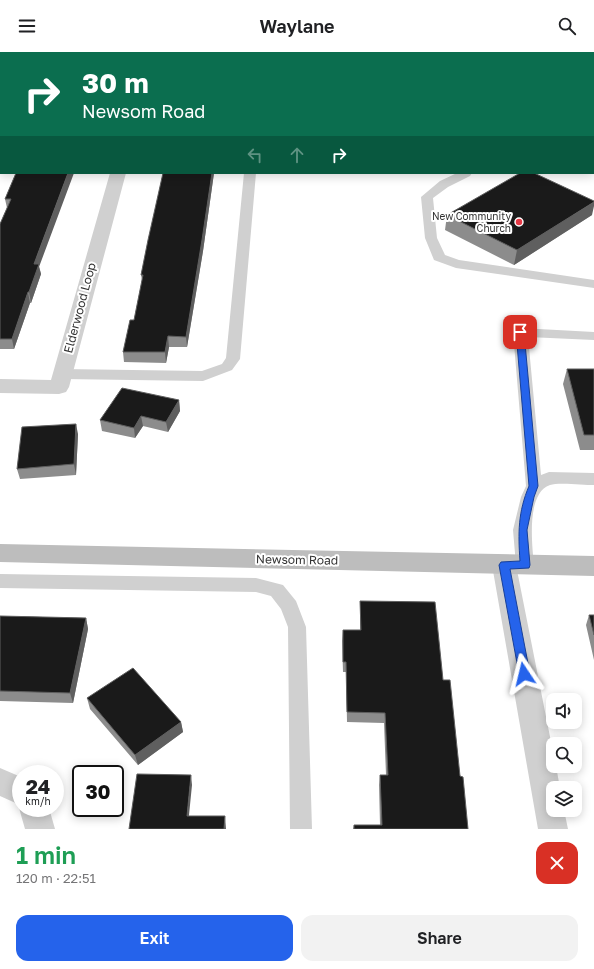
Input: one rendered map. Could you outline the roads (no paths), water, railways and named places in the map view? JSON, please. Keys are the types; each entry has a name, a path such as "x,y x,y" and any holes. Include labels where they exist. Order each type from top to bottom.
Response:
{"street":[{"name":"Elderwood Loop","path":"0,386 59,387 118,174"},
{"name":"Newsom Road","path":"0,553 594,566"},
{"path":"515,565 552,829"},
{"path":"0,782 12,787"},
{"path":"37,817 40,829"}],"lane":[{"path":"62,374 203,376 227,367 233,359 250,174"},
{"path":"464,174 444,184 427,197 431,238 439,257 456,264 594,284"},
{"path":"515,565 529,497 534,486 520,332 594,336"},
{"path":"534,486 548,478 594,479"},
{"path":"0,581 256,585 277,590 289,606 297,627 301,829"}],"place":[{"name":"New Community Church","path":"519,222"}]}
